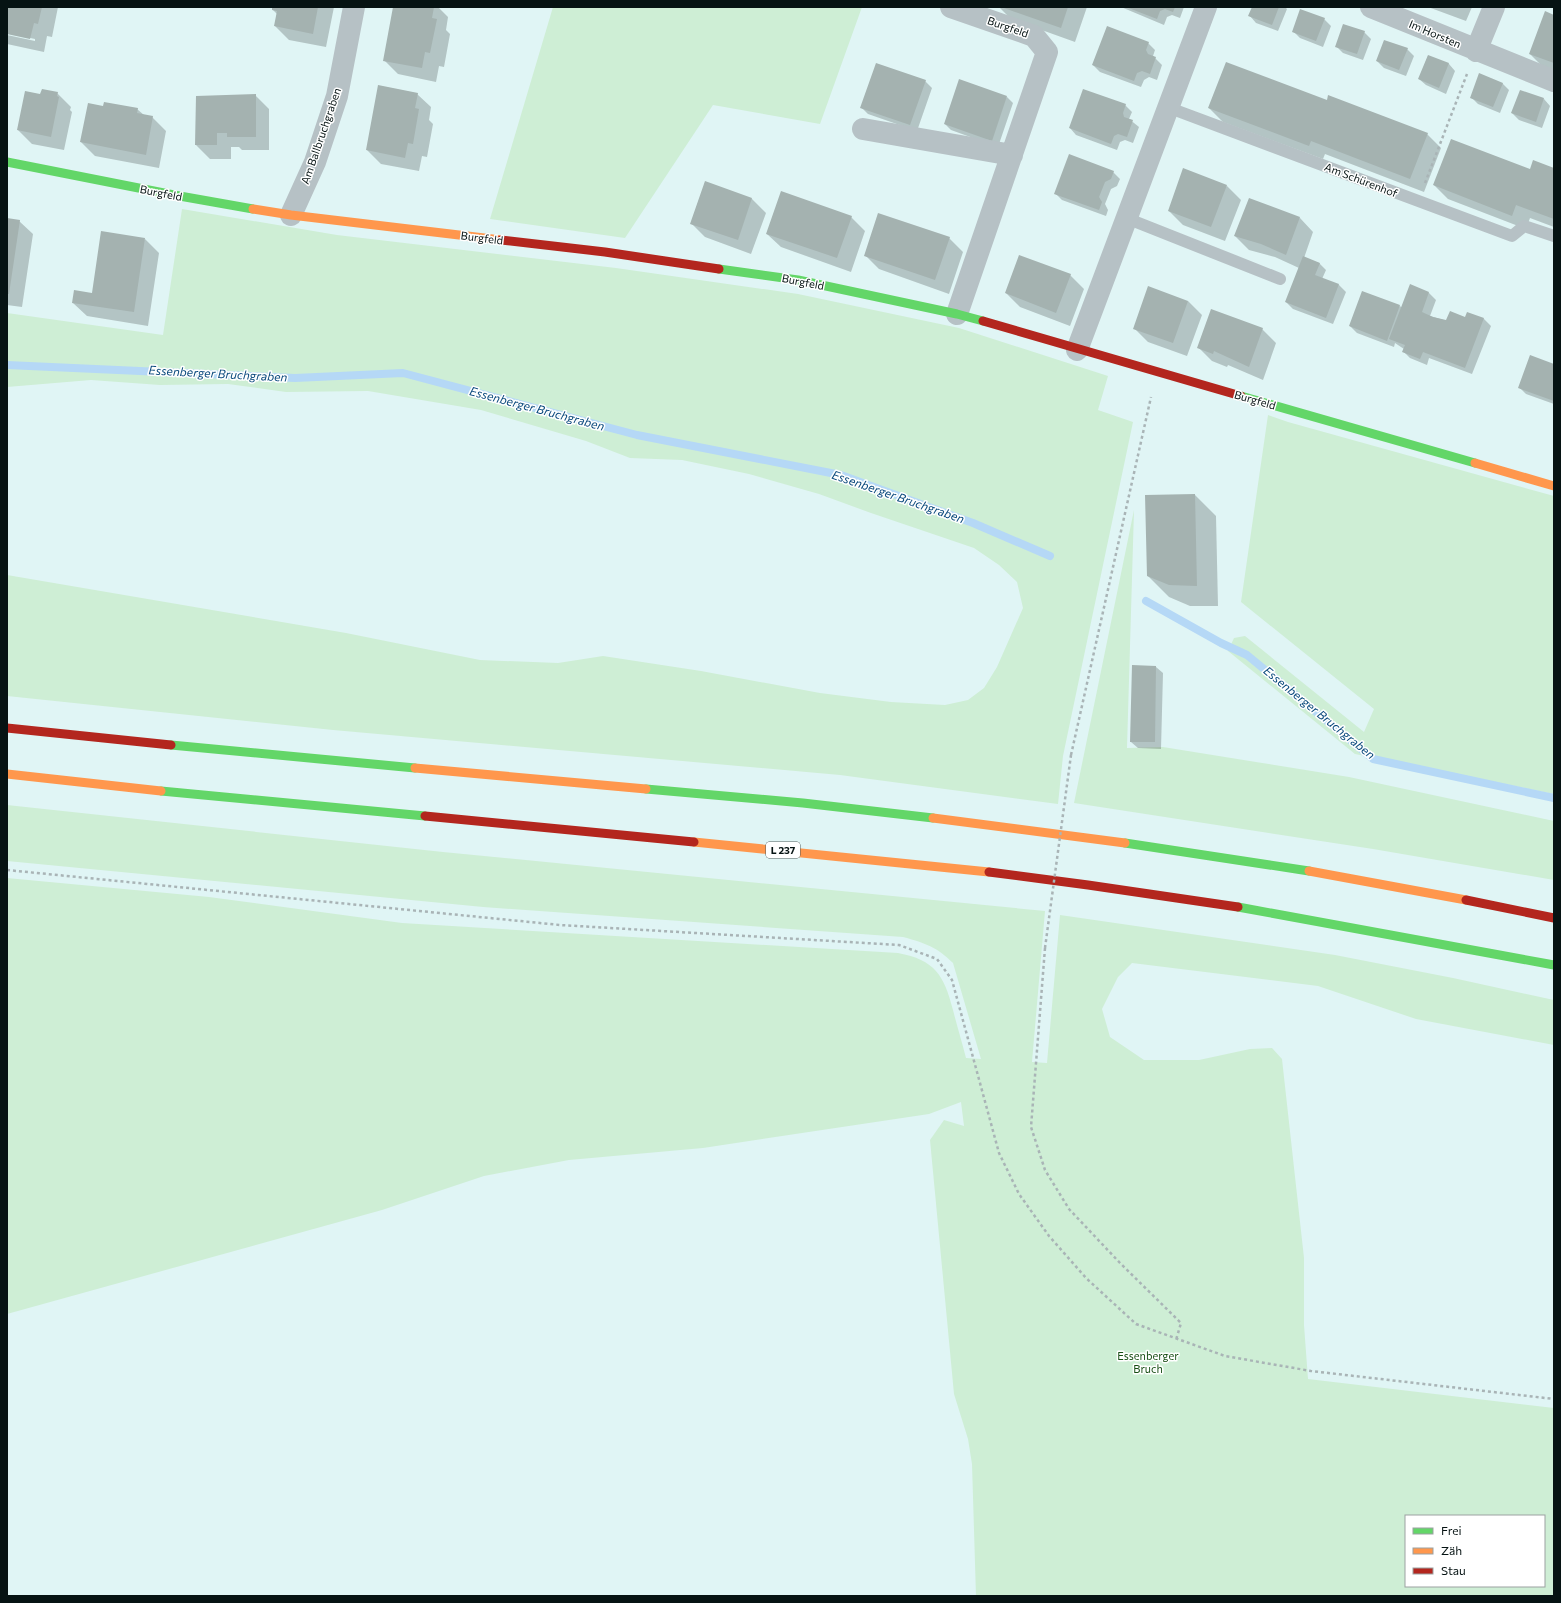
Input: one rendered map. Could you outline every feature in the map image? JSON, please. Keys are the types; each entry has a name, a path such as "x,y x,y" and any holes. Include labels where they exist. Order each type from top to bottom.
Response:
{"main road":[{"name":"Burgfeld","path":"7,162 174,195 292,216 604,252 798,280 957,314 1077,350 1157,371 1554,486"},
{"path":"7,728 187,747 831,806 1007,827 1184,851 1332,874 1554,918"},
{"name":"L 237","path":"7,774 202,796 834,855 1022,876 1229,905 1388,932 1554,965"}],"street":[{"name":"Am Ballbruchgraben","path":"292,216 315,162 337,96 354,7"},
{"name":"Burgfeld","path":"951,7 1034,36 1047,52 957,314"},
{"path":"1077,350 1167,107 1206,7"},
{"name":"Im Horsten","path":"1371,7 1554,82"},
{"path":"1476,51 1494,7"},
{"path":"863,129 1012,155"}],"lane":[{"name":"Am Schürenhof","path":"1167,107 1417,202 1512,236 1524,226 1554,236"},
{"path":"1126,218 1280,279"}],"path":[{"path":"1417,202 1476,51"},
{"path":"1157,371 1071,755 1046,948 1031,1127 1045,1170 1069,1209 1120,1263 1181,1323 1176,1340"},
{"path":"7,870 560,925 899,945 937,959 952,980 999,1153 1019,1194 1049,1236 1098,1288 1136,1324 1176,1340 1224,1356 1312,1371 1554,1399"}],"green space":[{"path":"553,7 862,7 820,124 713,105 625,238 490,219"},
{"path":"182,209 337,235 616,268 798,294 959,328 1108,376 1098,410 1133,422 1063,756 1058,804 840,775 333,730 7,696 7,575 346,633 480,660 558,663 603,656 701,671 820,693 891,702 945,705 968,700 984,688 997,667 1023,608 1017,582 999,565 974,548 819,494 749,474 682,460 630,458 586,441 481,410 368,391 286,392 228,384 160,385 91,380 7,387 7,313 163,335"},
{"path":"1268,415 1288,422 1554,496 1554,794 1355,754 1228,651 1234,638 1245,636 1364,732 1374,709 1241,602"},
{"path":"1134,510 1127,748 1163,747 1349,777 1554,821 1554,880 1373,849 1074,803"},
{"name":"Essenberger Bruch","path":"7,805 443,852 1045,911 1032,1062 1047,1063 1060,915 1335,955 1453,978 1554,1000 1554,1045 1416,1019 1318,986 1132,963 1118,977 1102,1009 1110,1037 1144,1060 1199,1060 1250,1049 1272,1048 1282,1059 1304,1258 1304,1325 1308,1379 1554,1408 1554,1596 976,1596 972,1464 968,1439 954,1394 930,1140 944,1120 964,1126 961,1102 929,1114 703,1148 569,1160 484,1176 382,1210 7,1314 7,878 209,897 402,923 898,953 921,960 936,971 946,987 950,998 966,1058 981,1059 953,963 936,949 918,941 903,937 483,907 7,861"}],"building":[{"path":"7,7 42,7 38,24 34,23 30,39 7,34"},
{"path":"272,7 318,7 313,34 274,26 277,11 272,10"},
{"path":"393,7 434,7 432,18 437,19 430,53 425,52 422,68 383,61"},
{"path":"1001,7 1068,7 1061,28"},
{"path":"1126,7 1175,7 1173,12 1165,9 1160,11 1157,19"},
{"path":"1252,7 1279,7 1272,25 1248,16"},
{"path":"1300,9 1325,18 1316,41 1292,32"},
{"path":"1545,11 1554,15 1554,63 1529,54"},
{"path":"1343,24 1365,31 1357,54 1335,47"},
{"path":"1107,26 1149,42 1146,50 1148,54 1156,57 1150,74 1142,71 1137,73 1134,81 1092,65"},
{"path":"1384,40 1408,48 1399,70 1376,61"},
{"path":"1428,55 1449,63 1439,88 1418,79"},
{"path":"1226,62 1327,100 1328,95 1428,133 1410,179 1311,141 1309,146 1208,108"},
{"path":"876,63 926,80 910,125 860,108"},
{"path":"1479,73 1503,83 1493,107 1470,98"},
{"path":"959,79 1007,96 992,141 944,124"},
{"path":"378,85 418,93 415,108 419,109 413,144 408,143 405,158 366,150"},
{"path":"42,89 58,92 57,96 59,97 51,137 17,130 25,91 40,94"},
{"path":"1083,89 1126,104 1123,113 1124,117 1133,120 1127,137 1118,134 1114,136 1111,144 1069,128"},
{"path":"1520,90 1544,98 1536,122 1511,113"},
{"path":"256,94 256,137 227,137 227,133 217,133 217,145 195,145 196,96"},
{"path":"104,102 138,108 137,113 153,116 146,155 80,142 88,103 103,106"},
{"path":"1451,139 1530,169 1533,160 1554,168 1554,219 1516,205 1512,216 1433,185"},
{"path":"1069,154 1114,171 1111,179 1105,182 1099,197 1102,202 1099,210 1054,194"},
{"path":"1183,168 1227,185 1211,227 1168,211"},
{"path":"705,181 752,198 738,240 690,224"},
{"path":"781,191 852,216 837,258 766,234"},
{"path":"1249,198 1300,217 1286,255 1261,244 1234,236"},
{"path":"878,213 950,237 935,280 864,256"},
{"path":"7,218 20,220 9,294 7,294"},
{"path":"101,231 145,238 134,312 72,303 74,290 92,293"},
{"path":"1019,255 1071,274 1056,313 1005,293"},
{"path":"1303,256 1320,263 1315,275 1339,284 1326,318 1285,302"},
{"path":"1410,284 1429,292 1422,312 1433,317 1446,320 1450,311 1465,317 1467,312 1484,318 1465,368 1423,352 1420,359 1402,352 1405,345 1389,339"},
{"path":"1148,286 1188,301 1173,343 1133,329"},
{"path":"1362,291 1400,305 1387,341 1349,326"},
{"path":"1211,309 1263,328 1249,367 1214,351 1213,354 1197,348"},
{"path":"1530,355 1554,364 1554,401 1518,388"},
{"path":"1195,494 1197,586 1169,585 1147,576 1145,495"},
{"path":"1132,665 1156,666 1155,742 1130,742"}],"waterway":[{"name":"Essenberger Bruchgraben","path":"7,365 295,378 403,373 637,435 841,475 973,523 1050,556"},
{"name":"Essenberger Bruchgraben","path":"1146,601 1221,643 1247,655 1373,759 1554,798"}],"traffic: fast":[{"path":"7,162 253,209"},
{"path":"719,269 798,280 957,314 983,321"},
{"path":"1241,396 1475,463"},
{"path":"171,745 415,768"},
{"path":"646,789 803,803 933,818"},
{"path":"161,791 425,816"},
{"path":"1125,843 1309,871"},
{"path":"1238,907 1554,965"}],"traffic: slow":[{"path":"253,209 291,215 501,240"},
{"path":"1475,463 1554,486"},
{"path":"415,768 646,789"},
{"path":"7,774 161,791"},
{"path":"933,818 1125,843"},
{"path":"694,842 989,872"},
{"path":"1309,871 1466,900"}],"traffic: jam":[{"path":"501,240 605,252 719,269"},
{"path":"983,321 1241,396"},
{"path":"7,728 171,745"},
{"path":"425,816 694,842"},
{"path":"989,872 1238,907"},
{"path":"1466,900 1554,918"}]}
